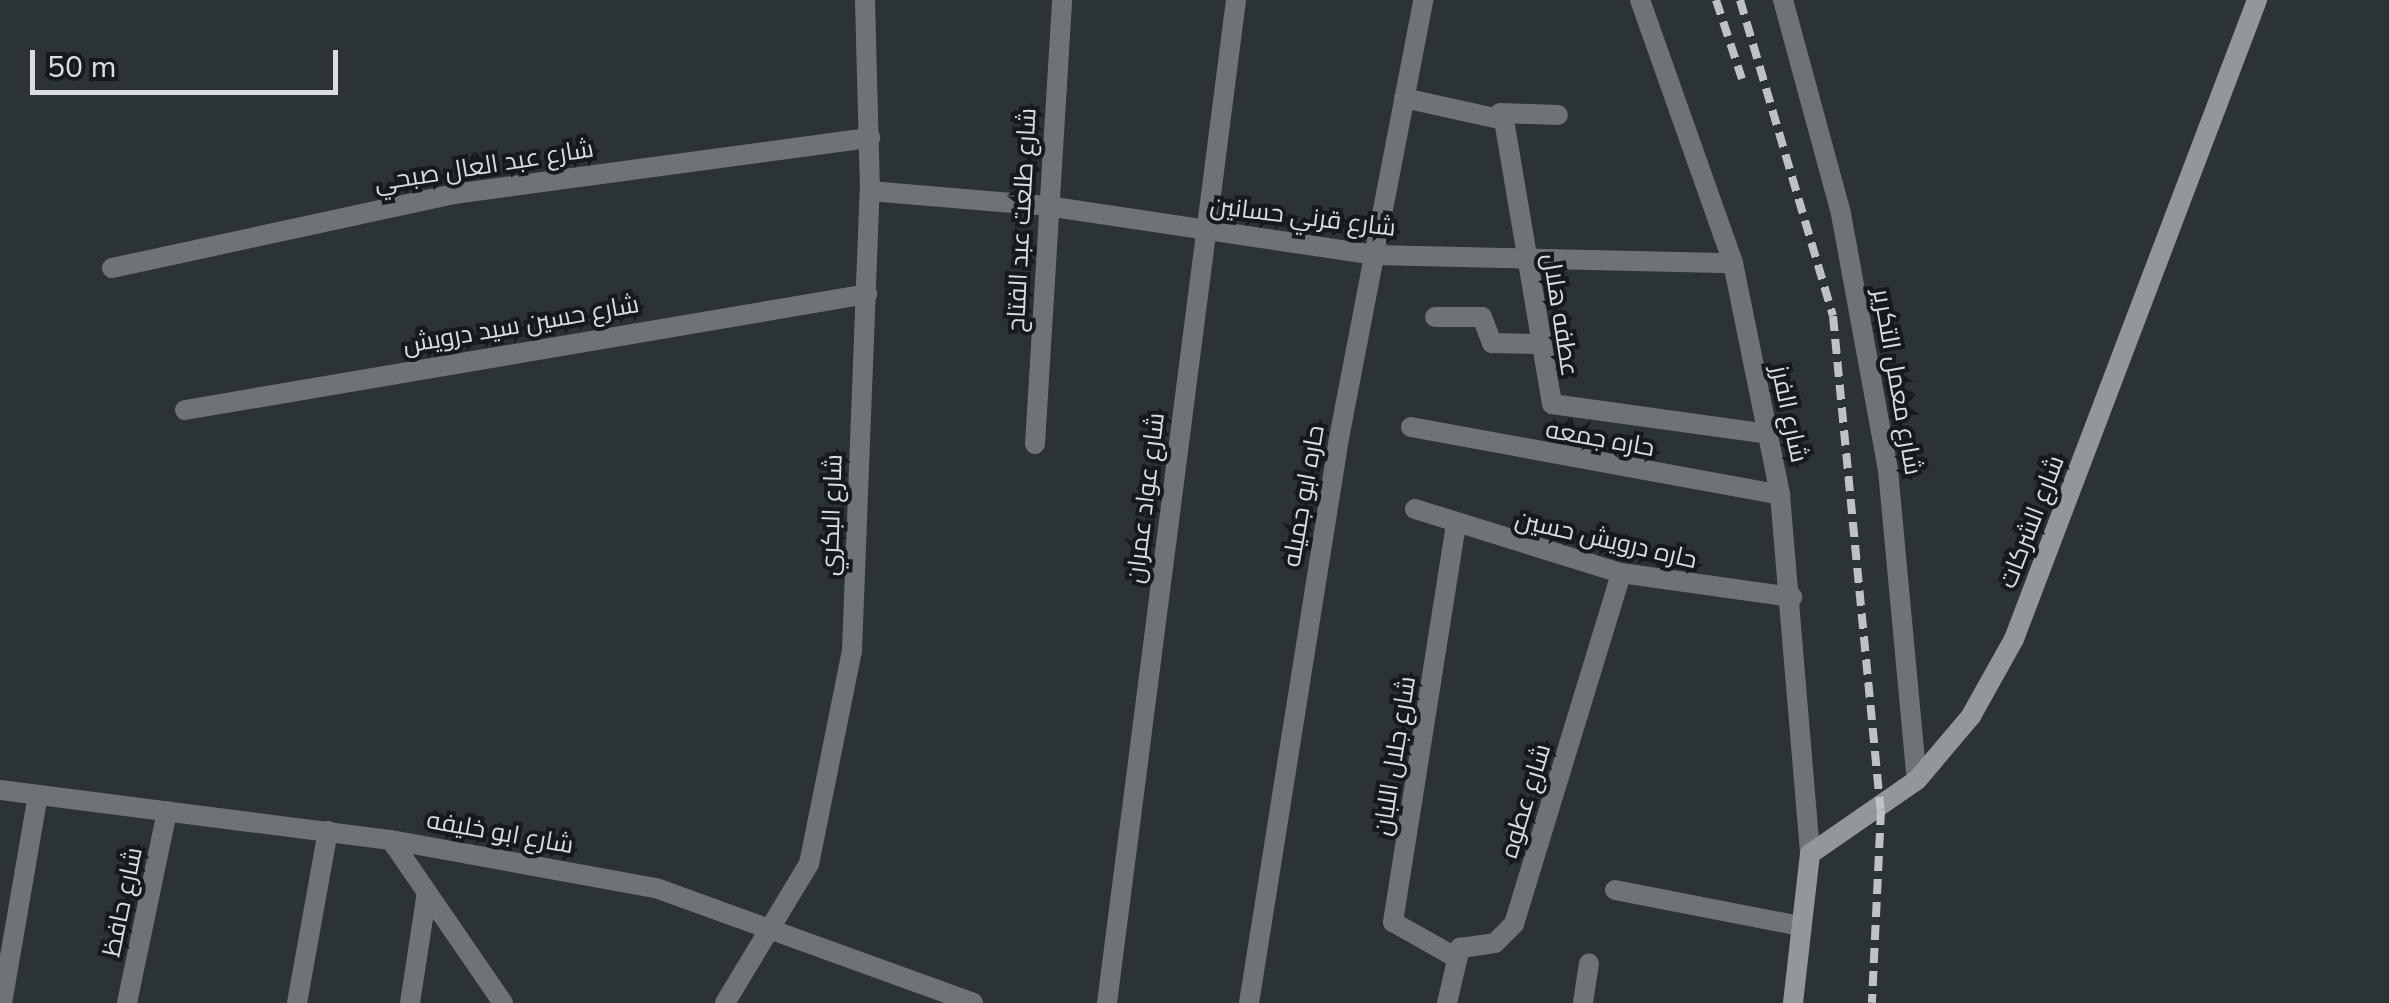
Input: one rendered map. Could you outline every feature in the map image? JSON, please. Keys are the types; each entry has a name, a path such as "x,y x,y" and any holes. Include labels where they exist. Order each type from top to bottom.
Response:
{"main road":[{"name":"شارع الشركات","path":"1810,854 1917,780 1972,716 2014,639 2257,0"},
{"path":"1793,1003 1810,854"}],"street":[{"name":"شارع البكري","path":"724,1003 776,926 829,794 849,670 870,191 865,0"},
{"name":"شارع طلعت عبد الفتاح","path":"1035,444 1046,206 1062,0"},
{"name":"شارع عواد عمران","path":"1107,1003 1236,0"},
{"name":"حاره ابو جميله","path":"1249,1003 1374,255 1423,0"},
{"name":"شارع الفرز","path":"1640,0 1733,263 1768,434 1792,597 1810,854"},
{"name":"شارع معمل التكرير","path":"1784,0 1841,214 1888,470 1917,780"},
{"path":"1404,98 1500,113 1558,115"},
{"name":"عطفه هلال","path":"1500,113 1548,397 1566,412 1768,434"},
{"name":"شارع عبد العال صبحي","path":"112,268 454,194 870,138"},
{"name":"شارع قرني حسانين","path":"870,191 1046,206 1374,255 1733,263"},
{"name":"شارع حسين سيد درويش","path":"185,410 867,294"},
{"path":"1436,317 1482,317 1492,344 1539,344"},
{"name":"حاره جمعه","path":"1411,428 1780,495"},
{"name":"حاره درويش حسين","path":"1415,509 1620,574 1792,597"},
{"name":"شارع جلال اللبان","path":"1455,957 1393,922 1456,525"},
{"name":"شارع عطوه","path":"1455,957 1469,942 1508,936 1514,924 1620,574"},
{"name":"شارع ابو خليفه","path":"0,790 391,840 656,888 776,926 916,993 973,1003"},
{"path":"2,1003 38,795"},
{"name":"شارع حافظ","path":"128,1003 167,811"},
{"path":"297,1003 328,832"},
{"path":"391,840 503,1003"},
{"path":"1615,890 1800,926"},
{"path":"410,1003 427,892"},
{"path":"1447,1003 1455,957"},
{"path":"1584,1003 1589,963"}],"railway":[{"path":"1716,0 1742,79"},
{"path":"1740,0 1833,316 1881,810 1872,1003"}]}
